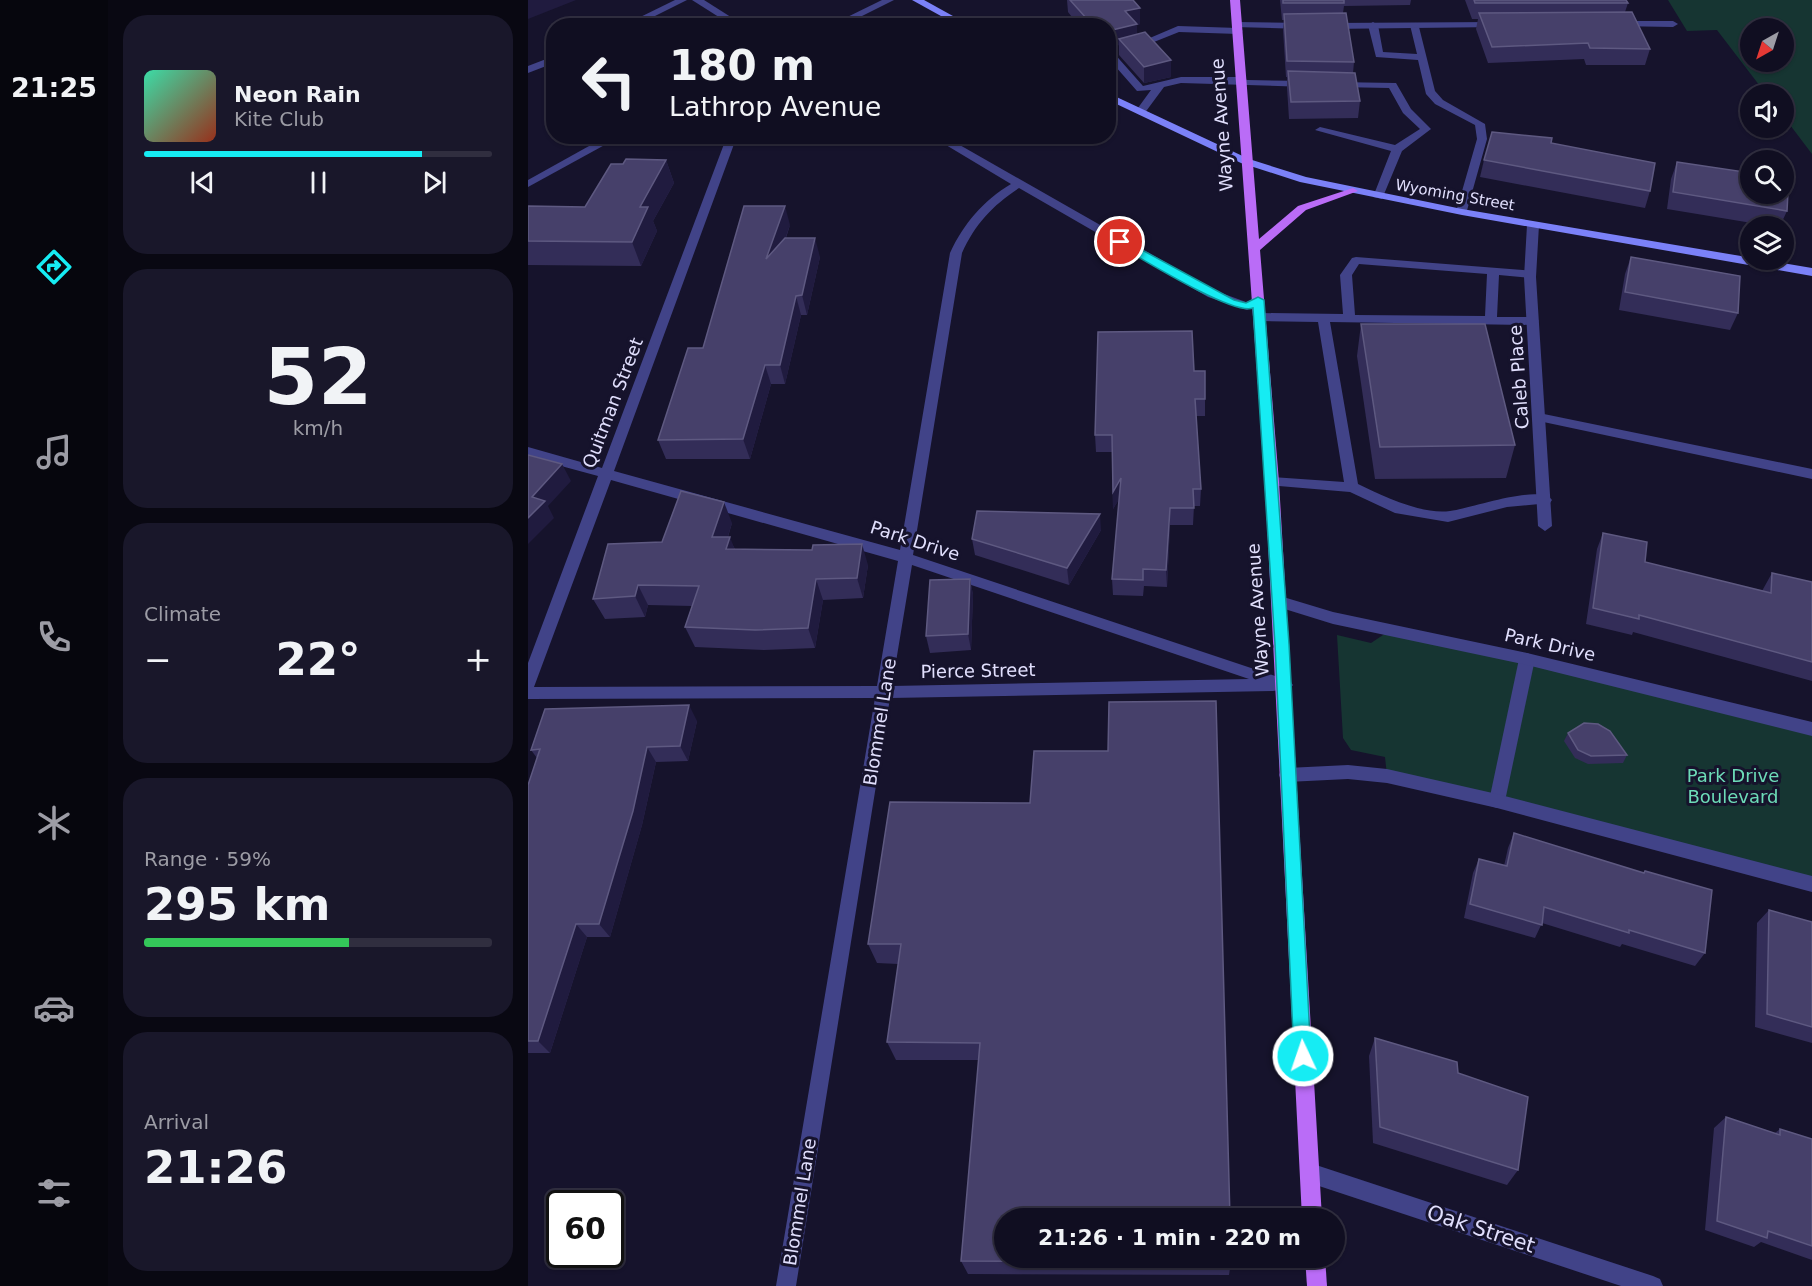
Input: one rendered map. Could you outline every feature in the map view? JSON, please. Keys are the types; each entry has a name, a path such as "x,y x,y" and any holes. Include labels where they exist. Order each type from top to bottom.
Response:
{"main road":[{"name":"Wayne Avenue","path":"1235,0 1242,81 1245,160 1260,317 1280,602 1287,775 1312,1208"},
{"path":"1254,249 1302,208 1353,191"},
{"path":"1316,1268 1317,1286"}],"street":[{"path":"643,18 682,0"},
{"path":"697,0 727,18"},
{"path":"850,18 889,0"},
{"path":"917,0 952,18"},
{"path":"1603,24 1673,24"},
{"path":"1415,25 1430,92 1440,102 1480,124 1482,139 1461,212"},
{"path":"1130,48 1154,46 1178,30 1509,25"},
{"path":"1373,26 1379,55 1422,57"},
{"path":"1116,57 1141,89 1160,85 1178,76 1242,81 1392,85 1407,111 1426,129 1397,149 1378,197"},
{"path":"528,70 546,62"},
{"path":"1140,111 1160,85"},
{"name":"Wyoming Street","path":"1116,100 1245,160 1296,178 1378,197 1812,272"},
{"path":"1320,130 1397,149"},
{"path":"528,184 601,144"},
{"name":"Quitman Street","path":"528,683 729,144"},
{"path":"950,144 1212,294 1247,306 1258,300"},
{"name":"Blommel Lane","path":"786,1286 886,692 905,557 932,409 956,253 966,230 980,212 1018,184"},
{"name":"Caleb Place","path":"1533,225 1530,274 1545,526"},
{"path":"1349,319 1346,275 1356,260 1530,274"},
{"path":"1491,321 1493,271"},
{"path":"1260,317 1533,321"},
{"path":"1323,318 1352,487"},
{"path":"1539,417 1812,474"},
{"name":"Park Drive","path":"528,452 905,557 1285,685"},
{"path":"1272,482 1352,487 1400,509 1448,516 1507,502 1545,500"},
{"name":"Park Drive","path":"1280,602 1333,618 1527,659 1812,729"},
{"path":"1497,801 1527,659"},
{"name":"Pierce Street","path":"528,693 886,692 1285,685"},
{"path":"1287,775 1348,772 1387,776 1497,801 1812,884"},
{"name":"Oak Street","path":"1310,1173 1653,1286"}],"green space":[{"path":"1668,0 1812,0 1812,154 1794,130 1794,84 1758,84 1749,72 1794,72 1794,18 1740,18 1740,60 1717,30 1687,31"},
{"name":"Park Drive Boulevard","path":"1389,631 1812,729 1812,884 1387,776 1385,757 1351,750 1343,738 1337,635 1371,643"}],"building":[{"path":"1070,0 1133,0 1140,8 1125,11 1137,24 1116,29 1116,18 1086,18"},
{"path":"1283,0 1344,0 1344,3 1283,3"},
{"path":"1474,0 1626,0 1628,3 1475,3"},
{"path":"1632,12 1650,49 1590,48 1588,43 1492,47 1479,13"},
{"path":"1346,13 1354,62 1287,61 1284,14"},
{"path":"1145,32 1171,60 1144,67 1119,39"},
{"path":"1288,71 1355,73 1360,101 1291,102"},
{"path":"1492,132 1552,138 1551,143 1655,163 1650,191 1484,160"},
{"path":"626,159 666,160 640,207 648,207 632,242 528,241 528,206 585,207 611,164 623,164"},
{"path":"1677,162 1740,171 1740,203 1673,192"},
{"path":"1745,204 1787,204 1787,211"},
{"path":"744,206 785,206 766,259 785,238 815,238 802,295 796,296 780,365 765,365 743,439 658,440 688,348 703,348"},
{"path":"1631,257 1740,276 1738,313 1625,292"},
{"path":"1361,324 1485,324 1515,445 1380,447"},
{"path":"1192,331 1194,371 1205,371 1205,399 1195,399 1201,489 1193,489 1194,508 1170,508 1166,570 1143,569 1143,580 1112,579 1121,478 1113,492 1112,435 1095,435 1098,332"},
{"path":"528,455 562,464 532,497 545,501 528,518"},
{"path":"681,491 724,502 712,537 730,537 726,549 812,550 813,545 862,544 857,578 816,579 808,628 755,630 685,627 699,586 638,585 635,596 593,599 608,544 662,542"},
{"path":"977,511 1100,514 1067,568 972,539"},
{"path":"1603,533 1647,542 1645,562 1771,593 1772,573 1812,582 1812,662 1639,615 1639,619 1593,608"},
{"path":"970,579 968,634 926,636 930,580"},
{"path":"1216,701 1230,1208 994,1208 994,1261 961,1261 980,1043 887,1042 901,944 868,944 890,802 1030,803 1034,751 1108,751 1109,702"},
{"path":"689,705 680,746 647,747 633,811 599,924 576,924 538,1041 528,1041 528,785 540,749 531,750 545,709"},
{"path":"1584,723 1598,724 1610,731 1627,755 1591,756 1578,750 1568,733"},
{"path":"1514,833 1644,873 1645,871 1712,890 1705,953 1544,907 1542,925 1470,904 1479,859 1507,866"},
{"path":"1769,910 1812,922 1812,1027 1767,1014"},
{"path":"1375,1038 1457,1062 1458,1073 1528,1097 1518,1170 1380,1127"},
{"path":"1726,1117 1780,1135 1780,1129 1812,1139 1812,1246 1768,1231 1767,1238 1717,1221"}],"route":[{"path":"1120,242 1230,302 1247,306 1258,300 1285,685 1287,775 1303,1056"}]}
